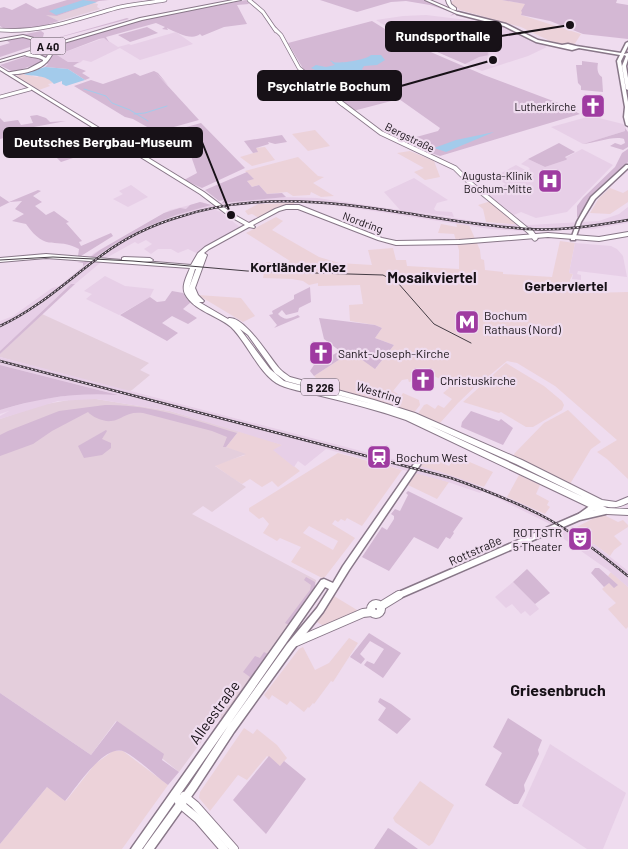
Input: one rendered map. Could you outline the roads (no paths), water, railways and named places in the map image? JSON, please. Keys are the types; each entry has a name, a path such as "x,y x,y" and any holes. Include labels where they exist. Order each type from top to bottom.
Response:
{"highway":[{"name":"A 40","path":"0,60 169,11 231,0"},
{"name":"A 40","path":"96,31 174,11 239,0"},
{"path":"427,0 458,11"},
{"path":"438,0 443,6"},
{"path":"438,0 458,11"},
{"path":"448,0 450,6 458,11"},
{"path":"24,50 96,31"},
{"path":"0,40 19,36 58,42"},
{"path":"0,60 36,44 34,39"},
{"path":"18,57 58,42"},
{"path":"7,73 20,72 45,62 50,50 58,42"},
{"path":"0,60 41,56 45,59 45,62"},
{"path":"15,78 20,72"}],"main road":[{"path":"458,11 505,25 542,42 628,56 624,66 628,125"},
{"path":"626,86 619,65 628,43"},
{"path":"0,69 203,194 251,227"},
{"path":"0,69 33,90"},
{"path":"576,236 593,198 628,166"},
{"path":"576,236 595,201 628,170"},
{"name":"Nordring","path":"190,292 197,267 205,249 251,227 262,218 284,208 296,207 380,238 399,243 576,236"},
{"name":"Nordring","path":"190,292 190,274 209,251 280,212 295,210 394,245 475,244 534,237 576,236"},
{"path":"240,220 252,221 262,218"},
{"path":"240,220 242,230"},
{"path":"576,236 598,242 628,235"},
{"path":"576,236 591,239 619,238"},
{"path":"0,260 46,256 197,267"},
{"path":"180,266 190,274"},
{"name":"Westring","path":"190,292 192,299 230,321 252,340 280,378 385,410 438,430 597,501 608,509"},
{"name":"Alleestraße","path":"136,849 174,794 282,650 294,642 334,588 420,460"},
{"name":"Westring","path":"504,460 596,507 608,509"},
{"path":"608,509 625,502"},
{"name":"B 226","path":"608,509 628,512"},
{"name":"Alleestraße","path":"148,849 183,801 324,582 334,588"}],"street":[{"path":"0,30 16,33 33,32 121,7 165,0"},
{"name":"Bergstraße","path":"249,0 260,9 306,76 381,133 402,145 453,166 470,184 534,237"},
{"path":"21,91 24,85"},
{"path":"0,97 21,91 33,90"},
{"name":"Rottstraße","path":"580,517 596,507"},
{"name":"Rottstraße","path":"294,642 363,613 380,613 381,606 399,595 580,517 608,509"},
{"path":"174,794 234,849"},
{"path":"183,801 224,849"}],"water":[{"path":"83,0 97,2 56,15 49,11"},
{"path":"371,55 381,55 385,60 377,65 364,66 362,69 365,74 357,76 340,74 336,75 335,80 324,80 320,77 321,73 311,68 316,65 326,67 335,65 333,62 352,61"},
{"path":"45,67 68,69 85,80 66,86 62,84 62,81 54,84 43,77 23,74"},
{"path":"494,132 446,152 434,148 456,140"}],"waterway":[{"path":"84,89 106,96 112,103 136,114"},
{"path":"136,114 167,106"},
{"path":"136,114 148,121"}],"tram line":[{"path":"0,260 53,257 133,261 247,271 383,275 398,283 434,324 471,343"}],"railway":[{"path":"0,326 28,311 102,255 129,238 169,220 222,206 266,202 309,202 527,229 578,228 628,220"},
{"path":"0,361 451,478 502,497 550,520 580,539 628,576"}],"place":[{"name":"Rundsporthalle","path":"570,25"},
{"name":"Psychiatrie Bochum","path":"493,60"},
{"name":"Lutherkirche","path":"593,106"},
{"name":"Augusta-Klinik Bochum-Mitte","path":"550,181"},
{"name":"Deutsches Bergbau-Museum","path":"231,215"},
{"name":"Bochum Rathaus (Nord)","path":"467,322"},
{"name":"Sankt-Joseph-Kirche","path":"321,353"},
{"name":"Christuskirche","path":"423,380"},
{"name":"Bochum West","path":"379,457"},
{"name":"ROTTSTR 5 Theater","path":"580,539"}],"district":[{"name":"Kortländer Kiez","path":"298,266"},
{"name":"Mosaikviertel","path":"432,277"},
{"name":"Gerberviertel","path":"566,285"},
{"name":"Griesenbruch","path":"558,689"}]}
